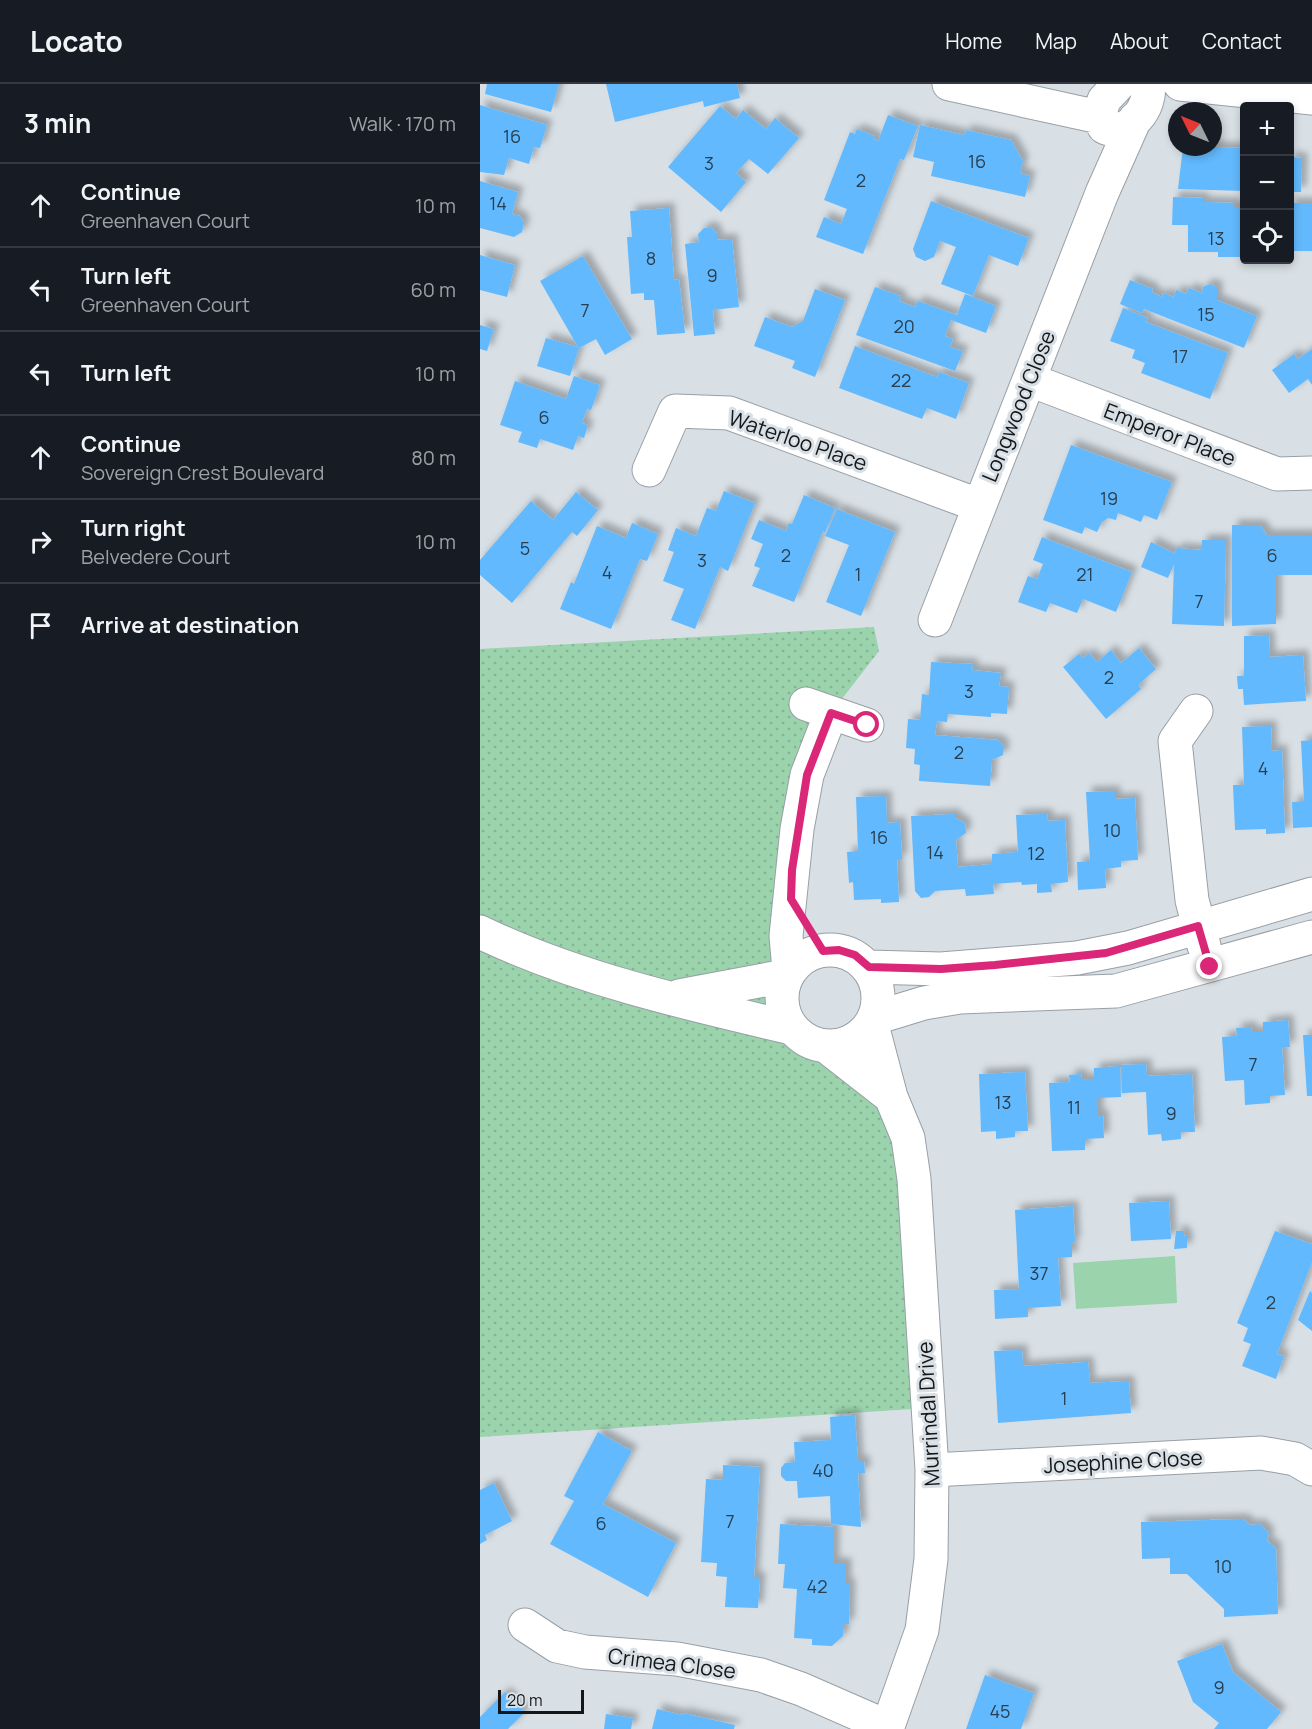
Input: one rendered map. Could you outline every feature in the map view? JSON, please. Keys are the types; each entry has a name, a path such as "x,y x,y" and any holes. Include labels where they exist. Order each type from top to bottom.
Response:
{"street":[{"path":"949,84 1100,120 1115,131 1123,129 1135,119"},
{"path":"1100,120 1104,100 1142,84"},
{"name":"Longwood Close","path":"935,620 978,505 1030,380 1102,193 1135,119 1148,98 1142,84"},
{"path":"1180,84 1312,98"},
{"name":"Longwood Close","path":"1100,120 1102,193"},
{"name":"Emperor Place","path":"1030,380 1277,474 1312,473"},
{"name":"Waterloo Place","path":"649,470 675,411 729,413 978,505"},
{"path":"672,997 787,973 809,956 823,951 839,950 855,955 869,967 878,984 879,1003 873,1022 859,1037 843,1045 827,1047 806,1040 792,1028 783,1012 781,995 787,973 786,936 794,853 818,709 867,725"},
{"path":"1196,711 1175,741 1192,900 1210,967"},
{"path":"869,967 941,969 1077,958 1128,948 1312,894"},
{"path":"791,899 823,951"},
{"path":"480,932 533,956 672,997 792,1028"},
{"path":"873,1022 924,1003 960,997 1116,991 1210,967 1312,937"},
{"name":"Murrindal Drive","path":"873,1022 891,1097 908,1138 915,1179 932,1470 931,1548 927,1604 914,1660 887,1728"},
{"name":"Murrindal Drive","path":"827,1047 891,1097"},
{"name":"Josephine Close","path":"932,1470 1261,1453 1295,1459 1312,1469"},
{"name":"Crimea Close","path":"525,1625 557,1646 585,1652 677,1659 760,1676 801,1689 887,1728"}],"green space":[{"path":"874,627 879,651 831,713 783,999 786,1018 797,1034 836,1053 891,1097 928,1408 480,1437 480,649"},
{"path":"1175,1256 1177,1303 1076,1309 1073,1263"}],"building":[{"path":"487,84 559,84 551,112 485,94"},
{"path":"606,84 737,84 740,98 704,107 703,101 615,122"},
{"path":"480,105 547,125 540,148 534,147 529,164 509,158 504,175 480,172"},
{"path":"720,106 736,119 743,110 766,129 775,118 799,138 768,174 749,159 736,173 746,182 721,212 668,167"},
{"path":"888,115 918,126 904,160 900,159 863,254 816,237 824,217 841,224 847,209 824,200 850,132 855,134 857,129 875,136 874,139 878,141"},
{"path":"920,125 965,135 966,130 1011,140 1023,161 1020,173 1030,176 1025,197 931,176 934,162 913,157"},
{"path":"1222,147 1240,148 1240,191 1178,189 1182,156 1222,156"},
{"path":"1294,157 1302,158 1301,192 1294,192"},
{"path":"480,181 518,192 512,214 520,216 524,223 522,232 514,237 480,228"},
{"path":"1173,197 1203,198 1203,202 1234,203 1234,207 1240,207 1240,257 1218,257 1218,252 1188,252 1188,225 1172,225"},
{"path":"931,201 1029,238 1018,266 989,255 973,296 941,284 956,247 940,241 934,257 925,261 916,257 913,249"},
{"path":"1294,203 1312,203 1312,251 1294,251"},
{"path":"669,208 674,280 679,279 685,333 657,335 654,300 644,300 644,293 631,294 627,237 632,237 630,211"},
{"path":"711,227 717,233 717,240 732,239 739,307 713,310 715,334 694,336 685,244 699,242 698,234 704,228"},
{"path":"480,255 515,265 507,297 480,290"},
{"path":"583,256 632,339 605,355 596,339 579,348 570,376 537,366 546,338 578,347 540,281"},
{"path":"1130,280 1153,289 1152,292 1162,297 1163,293 1174,297 1176,290 1186,294 1189,288 1202,293 1203,287 1210,284 1217,287 1217,300 1257,316 1244,348 1144,309 1142,313 1120,304"},
{"path":"875,287 901,296 899,301 915,307 918,301 957,315 965,294 996,306 986,333 951,320 945,336 953,339 950,347 963,351 955,371 856,335"},
{"path":"815,289 845,300 815,377 792,368 795,361 754,346 765,317 792,327 803,321"},
{"path":"1123,308 1148,318 1146,322 1228,353 1210,399 1141,373 1145,363 1132,358 1135,350 1110,341"},
{"path":"480,325 494,329 487,351 480,349"},
{"path":"855,346 937,377 939,372 969,383 956,419 927,408 922,419 839,388"},
{"path":"1312,349 1312,385 1308,379 1289,393 1272,370 1294,354 1298,359"},
{"path":"574,376 600,385 591,410 587,409 582,423 588,425 584,438 578,436 573,450 540,439 537,448 518,442 522,432 500,425 515,381 566,399"},
{"path":"1071,445 1172,482 1157,520 1144,515 1141,522 1118,513 1116,520 1108,518 1102,522 1097,532 1085,527 1082,534 1043,520"},
{"path":"724,491 755,503 728,571 720,567 695,629 671,620 684,589 663,581 674,552 668,550 676,528 696,536 707,508 716,511"},
{"path":"576,492 598,510 577,536 572,532 512,603 480,575 480,560 531,501 553,520"},
{"path":"804,495 835,508 825,533 823,531 794,602 752,586 760,568 754,566 763,544 751,539 759,520 786,531 789,523 792,524"},
{"path":"837,509 895,532 861,616 826,602 849,545 825,536"},
{"path":"632,523 658,534 647,561 640,559 611,629 560,609 571,582 574,584 597,526 626,538"},
{"path":"1232,525 1260,525 1267,535 1312,535 1312,575 1276,575 1276,624 1232,626"},
{"path":"1042,537 1132,572 1116,612 1083,599 1077,613 1050,603 1046,612 1018,602 1028,576 1037,579 1043,564 1033,560"},
{"path":"1202,540 1226,540 1224,626 1172,624 1174,564 1168,578 1141,567 1151,542 1174,553 1177,548 1201,550"},
{"path":"1269,635 1270,657 1303,655 1306,701 1244,705 1243,689 1238,689 1237,676 1244,676 1244,636"},
{"path":"1139,648 1156,669 1138,685 1141,689 1106,719 1063,667 1079,654 1083,658 1089,653 1097,662 1111,650 1121,663"},
{"path":"931,662 973,664 972,670 1001,673 999,686 1009,687 1007,714 991,713 991,717 948,714 947,722 937,721 935,735 998,740 1004,746 1003,755 992,760 990,786 919,781 920,765 914,764 915,749 906,748 908,719 920,720 922,694 929,695"},
{"path":"1271,726 1272,751 1282,750 1285,833 1266,834 1266,829 1235,830 1233,785 1244,785 1242,727"},
{"path":"1312,740 1312,827 1293,828 1292,802 1304,801 1301,741"},
{"path":"1115,791 1115,799 1135,798 1138,860 1121,861 1121,867 1105,869 1106,888 1078,890 1077,862 1090,861 1086,792"},
{"path":"886,796 887,823 900,822 902,859 897,859 899,902 881,903 881,899 854,900 853,882 849,883 847,852 858,851 856,797"},
{"path":"955,814 955,818 965,823 966,833 956,840 958,867 992,864 992,854 1018,852 1016,815 1047,814 1048,821 1065,820 1068,882 1051,884 1052,892 1037,893 1037,884 1022,885 1021,882 993,884 994,894 966,896 965,889 935,891 929,897 921,898 915,891 911,816"},
{"path":"1288,1020 1290,1047 1282,1047 1285,1095 1270,1096 1270,1103 1245,1105 1244,1080 1225,1081 1222,1037 1237,1036 1236,1028 1251,1027 1252,1032 1263,1032 1263,1022"},
{"path":"1303,1035 1312,1035 1312,1096 1307,1096"},
{"path":"1146,1064 1147,1076 1192,1074 1195,1132 1181,1132 1181,1139 1162,1141 1161,1134 1148,1135 1146,1092 1122,1093 1121,1065"},
{"path":"1120,1066 1121,1097 1098,1098 1098,1115 1103,1115 1104,1138 1085,1139 1085,1150 1052,1151 1049,1083 1070,1082 1069,1075 1081,1074 1082,1079 1094,1079 1094,1068"},
{"path":"1025,1072 1028,1131 1015,1131 1015,1137 996,1139 996,1131 981,1132 979,1074"},
{"path":"1169,1201 1171,1239 1131,1241 1129,1203"},
{"path":"1073,1206 1075,1242 1072,1243 1072,1257 1058,1258 1061,1306 1028,1308 1028,1317 995,1319 994,1290 1019,1289 1015,1210"},
{"path":"1176,1231 1184,1231 1184,1236 1187,1235 1187,1248 1174,1249"},
{"path":"1275,1231 1312,1244 1312,1262 1277,1354 1284,1356 1276,1379 1242,1366 1251,1344 1243,1341 1248,1328 1237,1323"},
{"path":"1310,1291 1312,1293 1312,1331 1298,1320"},
{"path":"1022,1350 1023,1366 1088,1362 1090,1383 1129,1381 1131,1413 998,1423 994,1351"},
{"path":"855,1415 858,1461 864,1461 865,1473 858,1473 861,1527 831,1524 830,1496 798,1498 797,1481 786,1481 781,1476 781,1468 785,1463 795,1462 794,1442 831,1440 830,1417"},
{"path":"598,1432 632,1451 603,1504 676,1543 648,1597 550,1544 574,1501 564,1496"},
{"path":"723,1465 760,1467 754,1577 760,1577 758,1608 725,1607 727,1577 716,1576 717,1563 701,1562 706,1479 723,1480"},
{"path":"494,1483 512,1521 485,1535 487,1540 480,1544 480,1490"},
{"path":"1243,1519 1250,1525 1260,1524 1269,1533 1267,1541 1276,1548 1278,1614 1224,1617 1224,1609 1187,1574 1170,1574 1170,1558 1142,1559 1141,1522"},
{"path":"780,1524 834,1527 834,1563 846,1563 846,1584 850,1584 849,1624 844,1624 843,1636 832,1646 812,1645 812,1639 794,1638 797,1589 783,1588 785,1564 778,1564"},
{"path":"1222,1644 1233,1672 1281,1712 1267,1729 1214,1729 1219,1723 1193,1702 1177,1661"},
{"path":"985,1675 1034,1693 1021,1729 966,1729"},
{"path":"505,1692 525,1712 508,1729 480,1729 480,1717"},
{"path":"657,1709 735,1725 734,1729 652,1729"},
{"path":"606,1714 633,1718 631,1729 604,1729"}],"route":[{"path":"867,725 831,713 807,775 797,829 791,899 823,951 839,950 855,955 869,967 941,969 1077,958 1128,948 1198,926 1210,967"}]}
